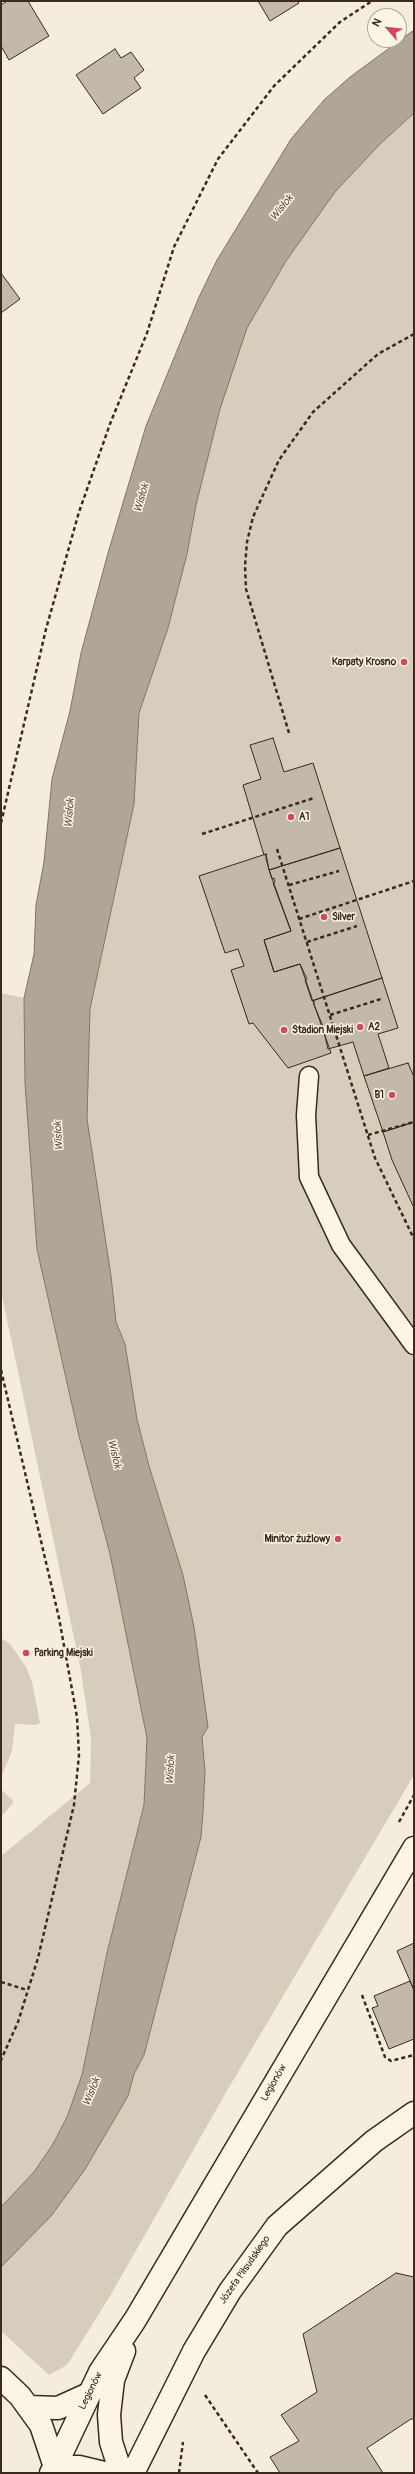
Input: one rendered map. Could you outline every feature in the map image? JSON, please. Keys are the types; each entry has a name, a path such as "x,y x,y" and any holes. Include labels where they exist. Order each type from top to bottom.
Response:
{"main road":[{"name":"Legionów","path":"53,2470 100,2372 135,2320 414,1848"},
{"name":"Józefa Piłsudskiego","path":"133,2473 194,2351 230,2290 277,2226 374,2141 414,2113"},
{"name":"Legionów","path":"121,2473 111,2442 109,2415 114,2380 135,2320"},
{"path":"7,2384 29,2407 41,2425 53,2470 79,2467 104,2473"},
{"path":"29,2407 58,2408 89,2394"}],"lane":[{"path":"309,1076 306,1115 309,1177 341,1245 414,1345"}],"path":[{"path":"1,823 46,629 79,512 110,424 146,333 174,248 218,159 274,86 340,22 372,1"},
{"path":"289,734 246,589 245,566 247,542 253,517 279,460 312,412 378,354 414,334"},
{"path":"202,834 314,798"},
{"path":"277,849 375,1158 414,1239"},
{"path":"289,885 339,871"},
{"path":"299,919 414,881"},
{"path":"307,942 357,926"},
{"path":"330,1015 381,999"},
{"path":"368,1135 414,1122"},
{"path":"1,1370 59,1618 77,1717 79,1755 74,1805 38,1958 18,2022 1,2060"},
{"path":"1,1982 27,1990"},
{"path":"360,1992 385,2057 391,2061 414,2055"},
{"path":"205,2395 258,2473"},
{"path":"179,2473 184,2440"}],"shaded area":[{"name":"Stadion Miejski","path":"414,113 414,1775 228,2089 110,2296 67,2365 49,2375 1,2331 1,2267 51,2216 84,2171 128,2096 134,2074 144,2055 201,1837 205,1772 183,1575 149,1466 137,1419 125,1344 116,1322 111,1276 87,1119 90,1009 134,804 139,713 168,628 187,554 196,505 220,409 247,328 286,261 335,192 380,144"},
{"path":"1,993 24,998 25,1083 37,1249 79,1436 110,1554 147,1738 144,1805 107,1953 82,2075 67,2117 53,2144 34,2172 1,2207 1,1856 90,1783 91,1739 81,1671 1,1291"},
{"path":"1,1638 10,1644 26,1667 32,1682 40,1723 36,1725 15,1724 12,1751 1,1777"},
{"path":"1,1790 12,1799 13,1803 1,1817"}],"water":[{"name":"Wisłok","path":"414,30 414,113 380,144 335,192 286,261 247,328 220,409 196,505 187,554 168,628 139,713 134,804 90,1009 87,1119 111,1276 116,1322 125,1344 137,1419 149,1466 183,1575 194,1627 208,1727 202,1737 205,1772 201,1837 144,2055 134,2074 128,2096 84,2171 51,2216 1,2267 1,2207 34,2172 53,2144 67,2117 82,2075 107,1953 144,1805 147,1738 110,1554 79,1436 37,1249 25,1083 24,998 34,954 36,905 44,862 52,779 70,711 81,653 108,553 146,426 199,297 217,260 291,139 324,100 350,77 389,48 407,48 407,35"}],"building":[{"path":"7,1 28,1 49,36 9,60 1,46 1,5"},
{"path":"258,1 297,1 299,3 270,21"},
{"path":"115,49 121,58 131,52 144,70 134,78 141,88 103,114 76,75"},
{"path":"1,273 20,299 1,313"},
{"name":"A1","path":"273,738 284,772 313,763 340,848 269,870 266,854 264,855 243,785 261,779 250,745"},
{"name":"Silver","path":"340,848 382,978 312,1001 305,980 307,979 300,964 274,972 264,940 291,931 269,870"},
{"path":"266,854 272,879 274,878 275,882 273,883 291,931 264,940 274,972 300,964 331,1053 288,1068 253,1023 249,1024 231,970 244,966 238,949 225,953 199,876"},
{"name":"A2","path":"382,978 398,1028 378,1034 389,1068 364,1076 353,1042 328,1049 322,1024 314,1005 314,1000"},
{"name":"B1","path":"408,1063 414,1077 414,1122 383,1132 364,1076"},
{"path":"414,1122 414,1208 392,1160 383,1132"},
{"path":"414,1943 414,1990 397,1951"},
{"path":"410,1981 414,1990 414,2039 389,2049 372,2008 378,2006 374,1996"},
{"path":"396,2273 414,2277 414,2419 411,2419 367,2448 383,2473 280,2473 270,2457 299,2441 281,2415 317,2392 303,2334"}],"place":[{"name":"Karpaty Krosno","path":"404,662"},
{"name":"A1","path":"291,817"},
{"name":"Silver","path":"324,917"},
{"name":"A2","path":"360,1027"},
{"name":"Stadion Miejski","path":"284,1030"},
{"name":"B1","path":"392,1095"},
{"name":"Minitor żużlowy","path":"338,1539"},
{"name":"Parking Miejski","path":"26,1653"}]}
